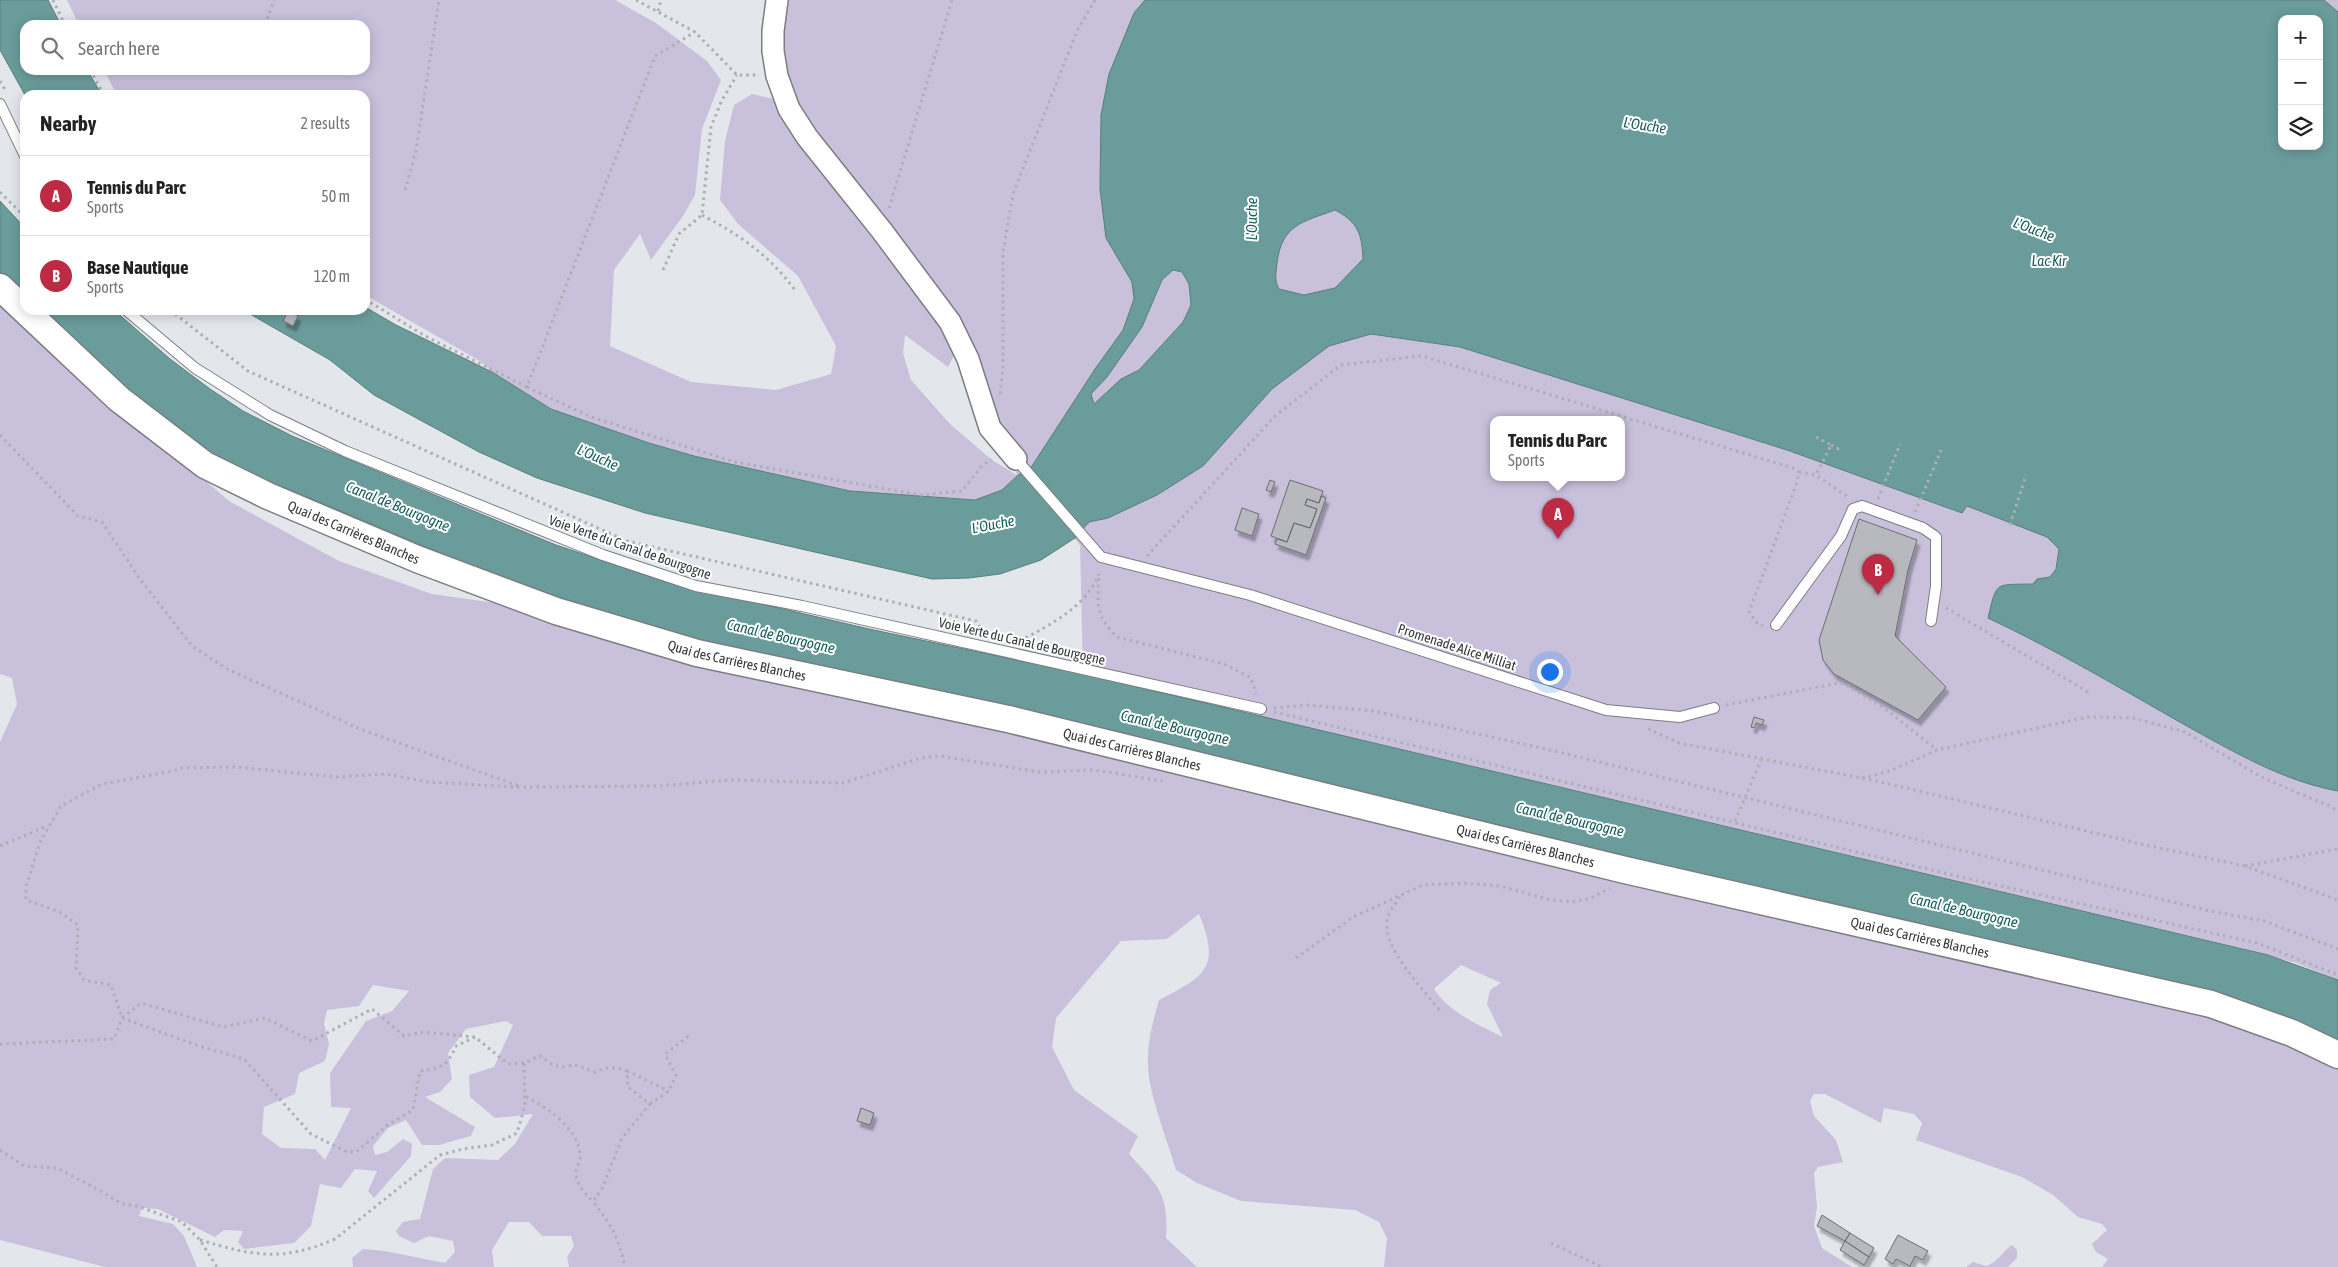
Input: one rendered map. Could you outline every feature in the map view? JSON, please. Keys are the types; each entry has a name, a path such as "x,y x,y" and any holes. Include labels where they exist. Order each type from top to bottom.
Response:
{"street":[{"path":"778,0 773,30 777,76 789,109 807,137 882,230 950,322 968,359 990,428 1010,453"},
{"name":"Quai des Carrières Blanches","path":"0,287 20,306"},
{"name":"Quai des Carrières Blanches","path":"30,315 119,399 205,465 268,496 417,559 556,611 698,653 1008,719 1625,870 2211,1004 2292,1033 2338,1055"}],"lane":[{"path":"0,104 20,146"},
{"name":"Voie Verte du Canal de Bourgogne","path":"132,315 195,368 270,414 346,451 603,555 696,586 802,606 1261,709"},
{"path":"1010,453 1100,557"},
{"path":"1774,628 1841,536 1853,509 1862,506 1923,528 1936,537 1936,586 1931,621"},
{"name":"Promenade Alice Milliat","path":"1100,557 1136,568 1250,595 1606,710 1680,717 1714,708"}],"path":[{"path":"53,0 63,20"},
{"path":"267,20 274,0"},
{"path":"405,190 416,150 440,0"},
{"path":"636,0 695,32 737,75 777,76"},
{"path":"658,11 661,0"},
{"path":"882,230 952,0"},
{"path":"990,428 1000,396 1003,368 1003,252 1013,194 1077,31 1095,0"},
{"path":"527,387 655,56 695,32"},
{"path":"93,75 101,90"},
{"path":"663,270 679,234 702,215 711,127 722,100 737,75"},
{"path":"0,192 20,212"},
{"path":"702,215 755,246 779,268 795,290"},
{"path":"370,302 425,336 591,417 735,462 921,495 962,491 980,467 1010,453"},
{"path":"176,315 248,371 627,541 976,621 995,649 1018,643 1083,601 1094,587 1100,574"},
{"path":"1136,568 1275,416 1341,365 1422,356 1621,416"},
{"path":"1625,417 1816,476 1842,492 1857,507"},
{"path":"0,435 78,516 102,522 140,579 192,646 227,669 360,729 522,787"},
{"path":"1816,437 1842,451"},
{"path":"1883,488 1900,444"},
{"path":"1816,476 1830,445"},
{"path":"1919,501 1942,448"},
{"path":"1774,628 1757,623 1749,612 1796,485 1799,472"},
{"path":"2010,525 2026,475"},
{"path":"1100,557 1097,605 1104,625 1117,637 1224,664 1251,678 1261,709"},
{"path":"1934,601 2088,692"},
{"path":"1714,708 1839,683 1846,684 1884,708 1937,750"},
{"path":"1261,709 1308,705 1374,711 1546,749 2200,908 2264,921 2338,949"},
{"path":"1261,709 1734,821 1965,878 2257,943 2338,975"},
{"path":"1860,778 1887,772 1937,750 2088,718 2133,718 2185,732 2265,779 2332,807 2338,812"},
{"path":"1647,728 1679,743 1860,778 2150,846 2245,866 2338,900"},
{"path":"122,1018 111,985 84,980 76,968 78,925 60,912 37,906 26,900 26,887 48,826 61,806 102,784 173,772 181,768 236,767 337,777 386,774 428,782 522,787 658,786 730,780 843,783 921,758 940,756 1039,772 1095,770 1166,782"},
{"path":"1734,821 1746,799 1761,760"},
{"path":"0,846 48,826"},
{"path":"2245,866 2338,848"},
{"path":"1296,958 1353,917 1422,885 1463,883 1500,886 1551,900 1571,902 1589,899 1608,889 1625,870"},
{"path":"1400,896 1387,918 1387,933 1394,952 1442,1013"},
{"path":"0,1044 114,1039 122,1018 141,1003 223,1027 265,1018 312,1040 372,1009 404,1036 423,1032 474,1037 508,1064 524,1063 540,1056 553,1065 562,1067 575,1065 595,1072 606,1067 627,1071 669,1091"},
{"path":"122,1018 202,1048 244,1059 311,1134 347,1152 356,1152 389,1124 413,1110 420,1071 439,1069 450,1059 456,1046 474,1037"},
{"path":"593,1202 602,1189 622,1138 650,1104 669,1091 676,1075 665,1054 690,1035"},
{"path":"200,1240 243,1252 285,1255 322,1245 335,1239 426,1165 440,1156 463,1149 492,1145 516,1133 525,1105 524,1063"},
{"path":"627,1071 628,1087 650,1104"},
{"path":"525,1096 543,1105 574,1135 580,1159 576,1172 580,1186 612,1226 626,1267"},
{"path":"0,1150 24,1166 57,1168 122,1204 137,1206 182,1222 200,1240 218,1267"},
{"path":"1550,1243 1602,1267"}],"shaded area":[{"path":"67,0 615,0 656,23 707,61 721,80 702,129 695,195 683,216 651,260 640,234 614,270 610,346 691,382 776,390 831,374 836,346 798,276 738,224 720,200 725,141 734,105 752,94 774,99 832,187 945,331 954,355 948,367 905,335 903,353 911,380 950,424 992,460 1017,475 969,344 802,119 783,72 784,0 2338,0 2338,980 2296,963 2241,948 1083,674 1080,545 1018,475 1002,490 975,500 850,491 694,456 649,443 551,409 492,372 480,361 370,298 370,90 114,90 107,75 370,75 370,20 77,20"},
{"path":"0,304 229,501 339,561 432,594 496,603 1052,720 2198,991 2338,1045 2338,1267 2102,1267 2108,1259 2096,1252 2092,1244 2107,1230 2102,1224 2078,1217 2053,1195 2022,1177 1916,1140 1922,1123 1914,1114 1884,1108 1881,1123 1825,1094 1814,1094 1810,1101 1814,1116 1836,1140 1843,1162 1818,1167 1814,1173 1817,1207 1814,1226 1822,1248 1852,1267 1384,1267 1387,1238 1379,1222 1355,1210 1241,1201 1197,1183 1176,1170 1151,1089 1148,1048 1159,1000 1188,984 1205,968 1209,946 1199,914 1167,939 1121,941 1056,1018 1052,1047 1074,1090 1138,1136 1129,1154 1160,1191 1166,1210 1166,1238 1197,1267 569,1267 567,1257 574,1246 571,1236 542,1236 529,1222 509,1222 492,1250 494,1267 353,1267 352,1258 363,1249 385,1251 445,1263 455,1252 453,1241 429,1236 414,1243 399,1236 396,1231 403,1222 420,1219 433,1169 445,1158 498,1160 515,1144 533,1114 495,1118 470,1097 469,1075 494,1067 513,1025 506,1021 466,1029 448,1053 452,1079 440,1092 425,1097 475,1127 471,1136 439,1145 422,1145 406,1120 388,1128 373,1146 375,1155 387,1152 403,1139 412,1144 411,1156 374,1198 368,1191 377,1171 355,1169 341,1188 320,1184 311,1226 294,1243 244,1249 238,1242 243,1231 224,1230 215,1237 158,1209 142,1208 139,1216 173,1224 184,1236 197,1267 105,1267 0,1240 0,742 17,704 12,678 0,674","holes":["1461,965 1501,983 1490,990 1487,1004 1503,1037 1456,1011 1434,989","373,985 409,991 392,1011 366,1021 330,1073 331,1107 351,1108 325,1160 315,1149 281,1148 262,1134 264,1107 295,1094 299,1073 325,1061 329,1044 324,1024 327,1010 359,1006"]},
{"path":"2012,1245 2017,1250 2017,1258 2008,1267 1966,1267 1973,1262 1986,1266"}],"water":[{"path":"0,0 48,0 58,20 20,20 20,75 90,75 99,90 22,90 0,50"},
{"name":"Lac Kir","path":"1145,0 2324,0 2338,12 2338,791 2278,773 2240,755 2063,656 1988,618 1993,597 2000,587 2011,584 2033,584 2037,579 2050,577 2056,569 2059,549 2047,537 1967,506 1962,513 1787,450 1460,347 1371,334 1329,346 1272,389 1203,466 1157,495 1108,518 1089,522 1075,538 1041,560 1000,574 969,578 932,579 645,513 537,478 479,452 374,395 330,360 252,315 370,315 370,310 396,325 492,372 551,409 649,443 694,456 850,491 975,500 1002,490 1018,475 1030,469 1095,369 1123,330 1134,299 1132,282 1106,238 1100,189 1101,115 1109,74 1134,13","holes":["1335,210 1354,224 1360,236 1363,259 1335,288 1304,295 1279,289 1276,283 1277,263 1280,250 1289,232 1304,222","1173,270 1182,272 1189,284 1191,305 1183,322 1139,370 1121,379 1094,404 1091,394 1107,377 1142,327 1162,280"]},
{"path":"0,201 20,223 20,290 0,272"},
{"name":"Canal de Bourgogne","path":"45,315 120,315 170,359 210,389 243,411 292,436 556,545 663,581 869,629 1083,674 2268,955 2338,980 2338,1045 2198,991 1052,720 683,642 467,564 259,477 188,441 169,428"}],"building":[{"path":"286,315 298,316 293,326 283,321"},
{"path":"1270,480 1275,482 1271,492 1266,490"},
{"path":"1290,480 1323,491 1319,503 1307,499 1305,505 1317,509 1310,528 1294,523 1287,542 1271,536"},
{"path":"1321,496 1326,498 1306,555 1275,544 1277,539 1287,542 1294,523 1310,528 1317,509 1305,505 1307,499 1319,503"},
{"path":"1242,508 1259,514 1252,536 1235,530"},
{"path":"1859,519 1917,540 1908,570 1895,636 1946,687 1918,720 1834,674 1823,660 1819,640"},
{"path":"1754,717 1764,720 1762,725 1756,723 1754,728 1751,727"},
{"path":"861,1108 874,1113 870,1125 857,1121"},
{"path":"1822,1215 1850,1233 1845,1241 1817,1226"},
{"path":"1850,1233 1874,1248 1869,1257 1845,1241"},
{"path":"1898,1235 1928,1251 1923,1260 1915,1256 1910,1266 1896,1259 1893,1264 1885,1259"},
{"path":"1845,1241 1869,1257 1864,1265 1840,1250"}],"place":[{"name":"Tennis du Parc","path":"1558,539"},
{"name":"Base Nautique","path":"1878,595"}],"water label":[{"name":"L'Ouche","path":"1645,125"},
{"name":"L'Ouche","path":"1251,219"},
{"name":"L'Ouche","path":"2034,229"},
{"name":"L'Ouche","path":"598,457"},
{"name":"L'Ouche","path":"993,524"}]}
